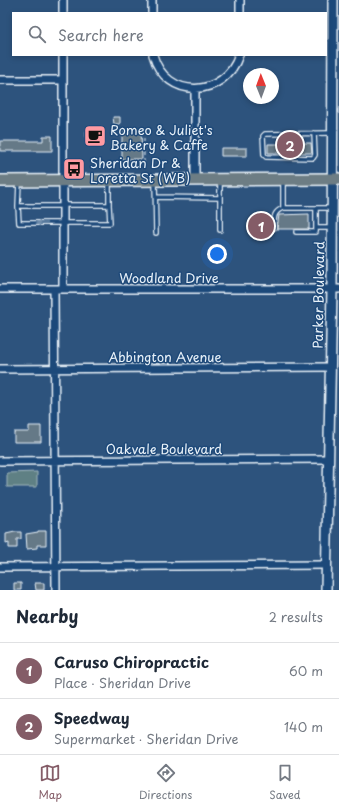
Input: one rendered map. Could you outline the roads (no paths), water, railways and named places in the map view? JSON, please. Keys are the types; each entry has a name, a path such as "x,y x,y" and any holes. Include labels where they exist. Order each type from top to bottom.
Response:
{"main road":[{"path":"0,182 336,180"}],"street":[{"path":"63,0 63,12"},
{"path":"152,0 152,12"},
{"path":"240,0 240,12"},
{"name":"Parker Boulevard","path":"326,590 330,367 335,289 332,228 332,208 336,180 332,133 336,78 333,0"},
{"path":"62,289 63,56"},
{"path":"153,56 157,64 167,77 183,86 195,89 204,88 220,81 232,69 238,56"},
{"path":"0,80 63,80"},
{"path":"195,89 195,180"},
{"name":"Woodland Drive","path":"0,289 335,289"},
{"path":"54,289 56,590"},
{"name":"Abbington Avenue","path":"0,369 330,367"},
{"name":"Oakvale Boulevard","path":"0,461 328,459"},
{"path":"0,567 327,565"}],"lane":[{"path":"314,133 315,155 313,158 273,158 266,157 264,154 263,136 265,134 314,133 332,133"},
{"path":"155,180 156,233"},
{"path":"283,180 283,208"},
{"path":"19,181 19,223 110,223 109,181"},
{"path":"220,181 220,230"},
{"path":"156,197 220,198"},
{"path":"18,206 109,205"},
{"path":"274,228 274,216 276,212 283,208 332,208"},
{"path":"296,232 316,232 316,208"},
{"path":"316,228 332,228"}],"place":[{"name":"Romeo & Juliet's Bakery & Caffe","path":"95,136"},
{"name":"Speedway","path":"290,145"},
{"name":"Sheridan Dr & Loretta St (WB)","path":"74,169"},
{"name":"Caruso Chiropractic","path":"261,226"}]}
